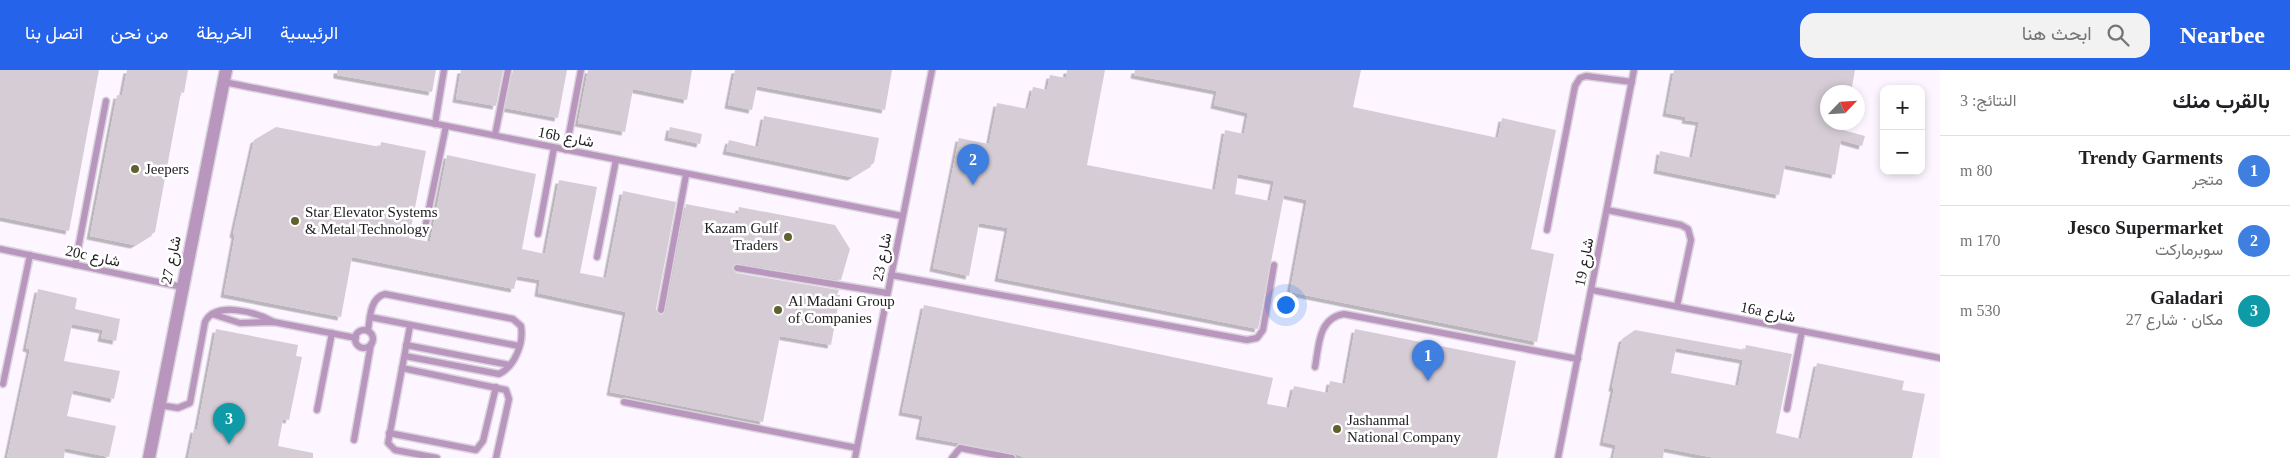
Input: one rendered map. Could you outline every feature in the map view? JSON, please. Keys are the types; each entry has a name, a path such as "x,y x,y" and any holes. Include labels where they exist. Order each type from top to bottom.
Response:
{"street":[{"name":"شارع 27","path":"149,458 225,76"}],"lane":[{"path":"435,124 444,70"},
{"path":"495,135 508,70"},
{"path":"566,150 581,70"},
{"name":"شارع 23","path":"855,458 932,70"},
{"name":"شارع 19","path":"1558,458 1634,70"},
{"name":"16b شارع","path":"225,76 435,124 686,175 902,216"},
{"path":"1547,230 1575,86 1580,78 1586,76 1632,82"},
{"path":"74,265 106,101"},
{"path":"426,223 446,126"},
{"path":"538,234 554,148"},
{"path":"597,257 616,160"},
{"path":"661,310 686,175"},
{"path":"1607,210 1681,225 1688,229 1691,240 1677,306"},
{"name":"20c شارع","path":"0,249 182,287"},
{"path":"3,384 30,255"},
{"path":"891,274 1247,340 1257,338 1263,330 1274,265"},
{"path":"737,268 887,294"},
{"name":"16a شارع","path":"1592,290 1940,358"},
{"path":"354,440 373,337 368,331 370,317 376,299 382,294 513,319 519,323 522,330 510,366 502,373 494,374 404,356"},
{"path":"159,405 178,408 190,403 205,322 212,314 239,310 257,314 274,322"},
{"path":"212,314 240,323 274,322 356,338"},
{"path":"1314,367 1322,330 1331,319 1344,314 1578,359"},
{"path":"370,317 518,346"},
{"path":"410,326 388,443 392,449 437,458"},
{"path":"368,331 360,332 356,342 361,347 368,347 372,344"},
{"path":"1787,409 1802,331"},
{"path":"317,410 332,333"},
{"path":"406,345 510,366"},
{"path":"402,368 506,390 510,399 496,458"},
{"path":"389,433 476,450 484,441 496,388"},
{"path":"624,402 856,448"},
{"path":"952,458 960,448 1012,458"}],"building":[{"path":"0,70 99,70 69,231 0,217"},
{"name":"Jeepers","path":"127,70 188,70 184,93 181,92 155,232 134,245 90,236 117,95 122,96"},
{"path":"337,70 436,70 432,92 337,75"},
{"path":"461,70 503,70 496,106 456,99"},
{"path":"513,70 567,70 558,118 505,108"},
{"path":"588,70 692,70 687,100 633,89 625,132 578,123"},
{"path":"735,70 892,70 885,110 757,86 752,110 728,105"},
{"path":"1067,70 1105,70 1087,165 1215,190 1225,130 1244,134 1248,113 1214,105 1217,91 1134,75 1135,70 1361,70 1353,107 1498,138 1502,118 1556,130 1531,249 1554,254 1537,342 1290,292 1307,200 1284,195 1258,329 998,278 1008,228 979,223 969,276 933,268 959,138 989,144 997,103 1028,109 1033,87 1047,90 1050,75 1066,78","holes":["1238,174 1274,181 1270,201 1235,194"]},
{"path":"1674,70 1855,70 1852,85 1820,85 1820,130 1843,130 1865,136 1862,146 1841,140 1835,175 1785,165 1779,195 1657,170 1660,151 1692,158 1699,122 1685,120 1686,117 1666,113"},
{"path":"764,116 879,138 874,163 851,177 726,151 729,140 758,147"},
{"path":"276,127 380,147 381,142 426,151 409,238 430,242 447,155 536,174 522,249 545,254 559,180 597,187 580,273 606,278 623,191 676,202 656,309 661,315 666,311 686,204 738,214 739,207 835,225 850,249 841,280 738,263 732,268 736,273 839,290 837,295 840,295 831,345 780,336 763,422 610,392 626,312 538,293 540,280 517,276 514,289 352,257 341,317 224,294 235,235 233,234 254,140"},
{"path":"670,127 702,134 700,144 668,137"},
{"path":"38,289 77,298 75,309 120,319 116,341 101,338 103,330 72,324 64,361 120,371 114,399 73,390 67,416 116,426 109,457 65,448 64,458 7,458 30,349 26,348"},
{"path":"924,305 1273,378 1267,404 1289,408 1294,386 1328,393 1330,381 1345,384 1355,329 1516,361 1497,458 1025,458 1013,453 919,436 923,416 902,412"},
{"path":"216,329 298,345 296,356 302,357 289,420 283,419 278,446 313,453 313,458 188,458 194,429 197,430"},
{"path":"1635,330 1745,350 1746,345 1792,354 1776,433 1801,439 1817,363 1904,381 1902,390 1925,394 1912,458 1715,458 1664,448 1663,458 1613,458 1616,445 1603,442 1622,339","holes":["1676,348 1743,360 1738,386 1671,373"]}],"place":[{"name":"Jeepers","path":"135,169"},
{"name":"Jesco Supermarket","path":"973,185"},
{"name":"Star Elevator Systems & Metal Technology","path":"295,221"},
{"name":"Kazam Gulf Traders","path":"788,237"},
{"name":"Al Madani Group of Companies","path":"778,310"},
{"name":"Trendy Garments","path":"1428,381"},
{"name":"Jashanmal National Company","path":"1337,429"},
{"name":"Galadari","path":"229,444"}]}
